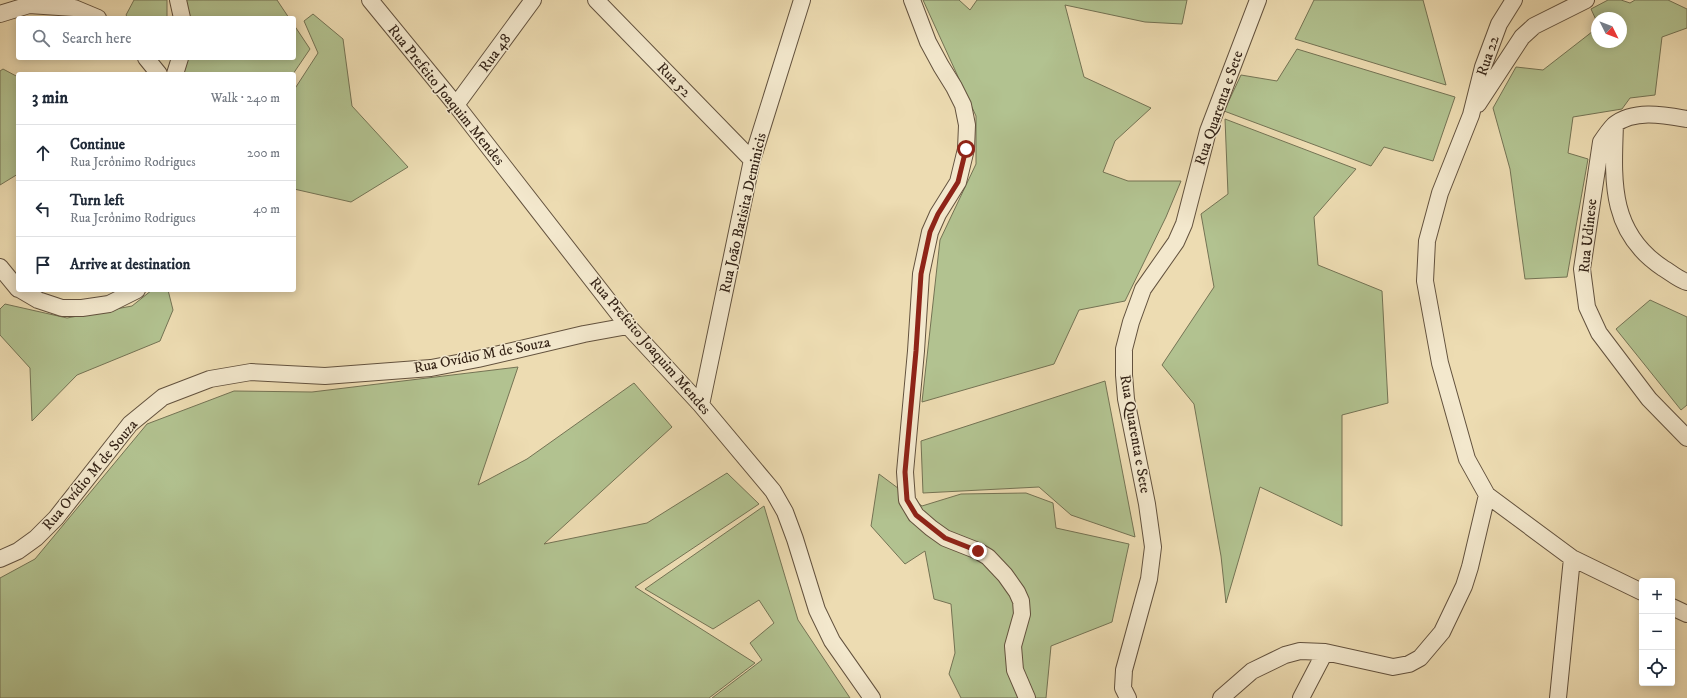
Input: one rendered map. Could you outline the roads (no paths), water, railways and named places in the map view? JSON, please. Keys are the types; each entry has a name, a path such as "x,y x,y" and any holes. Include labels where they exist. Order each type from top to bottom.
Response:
{"street":[{"path":"178,0 182,16"},
{"name":"Rua Prefeito Joaquim Mendes","path":"370,0 456,106 628,326 701,406 773,491 785,512 795,539 817,610 832,641 872,698"},
{"name":"Rua 48","path":"456,106 533,0"},
{"name":"Rua 52","path":"596,0 752,160"},
{"name":"Rua João Batisita Deminicis","path":"701,406 752,160 802,0"},
{"path":"912,0 928,42 963,105 967,125 966,149 958,182 938,214 930,232 921,274 916,351 905,472 907,500 916,515 945,538 978,551 988,557 1005,575 1017,592 1021,601 1022,614 1013,646 1015,670 1027,698"},
{"name":"Rua Quarenta e Sete","path":"1128,698 1123,688 1124,670 1149,578 1153,546 1147,504 1126,399 1124,349 1131,322 1144,289 1176,242 1184,224 1208,131 1258,0"},
{"name":"Rua 22","path":"1471,115 1483,67 1499,24 1514,0"},
{"path":"1586,0 1534,26 1522,37 1471,115 1440,193 1427,241 1425,281 1440,363 1467,459 1487,495 1572,558 1639,591"},
{"path":"0,14 29,5 74,8 93,16"},
{"path":"148,60 157,72"},
{"path":"176,72 179,60"},
{"path":"1615,124 1630,117 1659,114 1687,119"},
{"name":"Rua Udinese","path":"1615,124 1613,173 1618,209 1630,235 1650,259 1687,282"},
{"name":"Rua Udinese","path":"1615,124 1601,142 1592,192 1582,269 1587,307 1599,333 1649,399 1687,438"},
{"path":"0,267 16,286"},
{"path":"24,292 38,300 62,308 82,308 109,304 133,292"},
{"name":"Rua Ovídio M de Souza","path":"0,559 18,551 36,538 56,518 130,424 163,397 210,379 251,372 325,376 431,368 478,359 584,334 628,326"},
{"path":"1221,698 1252,671 1285,655 1300,651 1325,652 1393,667 1409,664 1420,658 1442,632 1464,586 1487,495"},
{"path":"1558,698 1572,558"},
{"path":"1675,608 1687,614"},
{"path":"1301,698 1325,652"}]}
